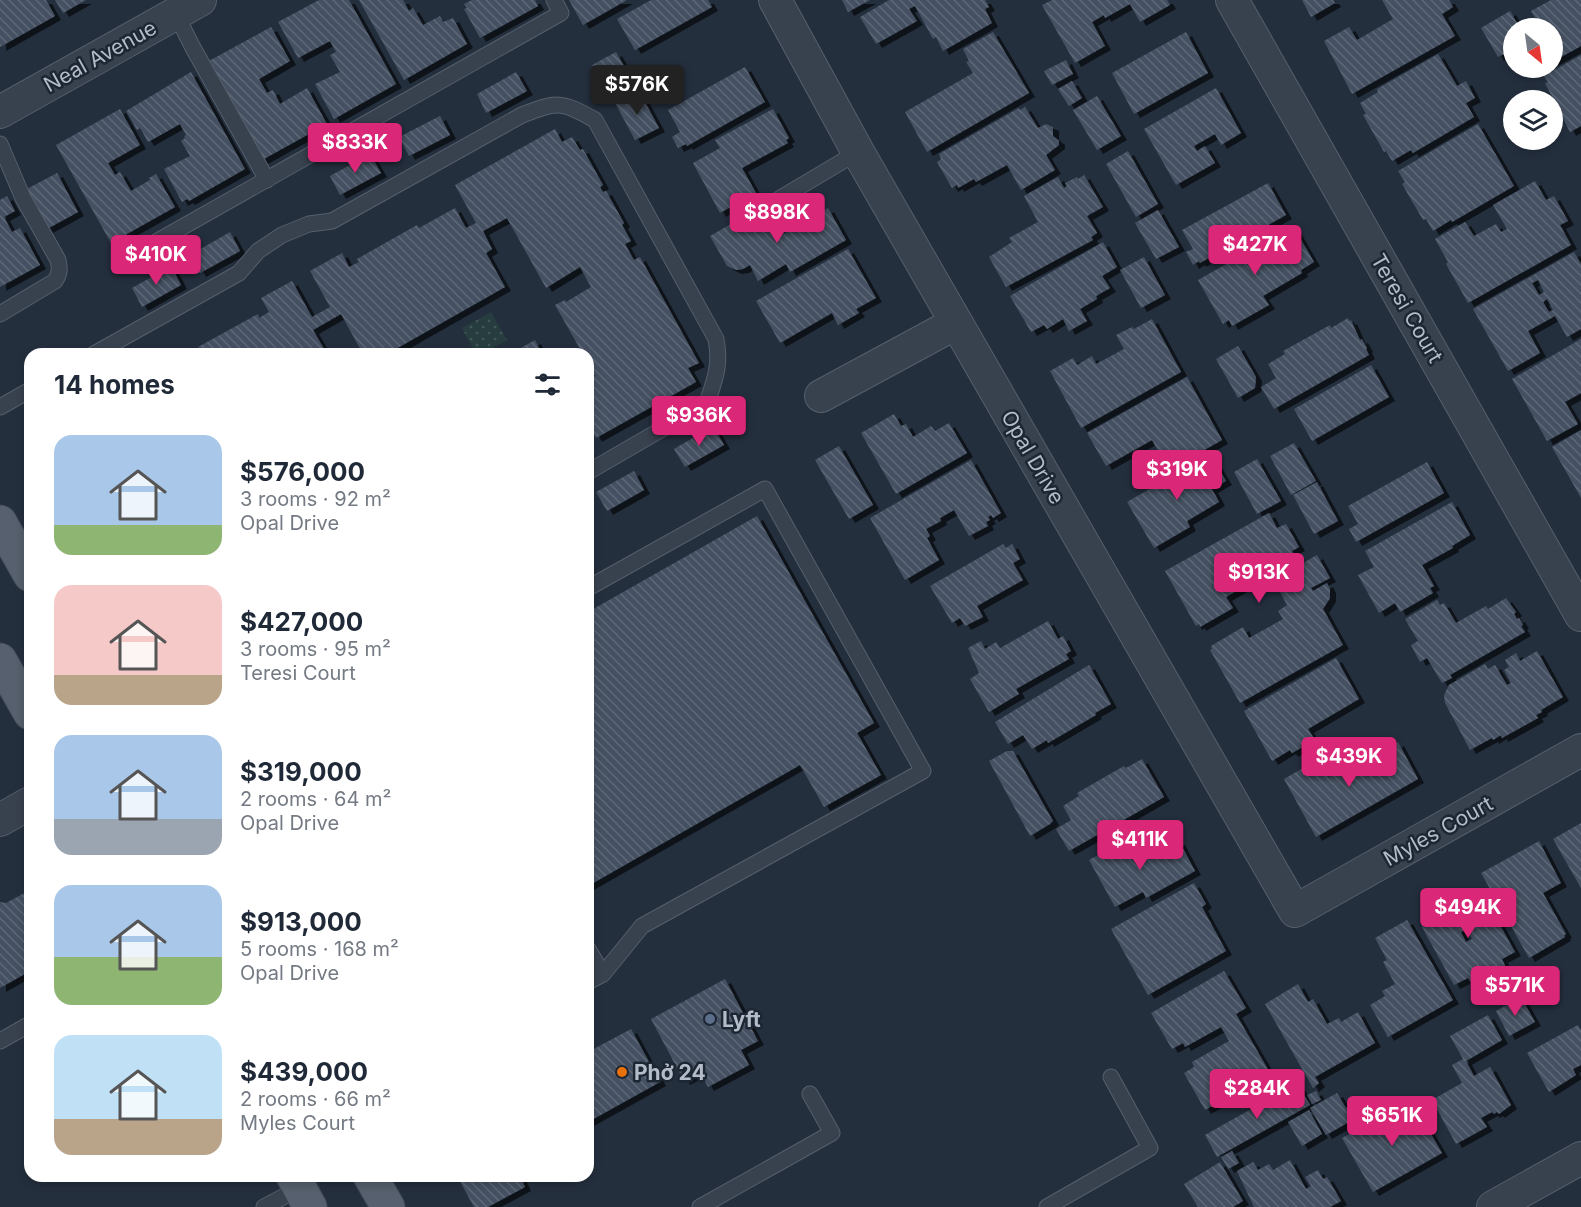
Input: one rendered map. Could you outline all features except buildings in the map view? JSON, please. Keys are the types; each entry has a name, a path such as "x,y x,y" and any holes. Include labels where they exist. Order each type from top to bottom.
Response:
{"main road":[{"path":"0,522 24,564"},
{"path":"0,660 24,702"},
{"path":"373,1182 388,1207"}],"street":[{"name":"Opal Drive","path":"775,0 858,152 1295,911"},
{"name":"Teresi Court","path":"1232,0 1581,615"},
{"name":"Neal Avenue","path":"0,112 188,7"},
{"path":"821,396 956,323"},
{"name":"Myles Court","path":"1295,911 1581,750"},
{"path":"0,820 24,806"},
{"path":"1493,1207 1581,1158"}],"lane":[{"path":"133,255 561,13 554,0"},
{"path":"188,7 192,46 267,180"},
{"path":"105,348 239,273 258,251 282,235 309,224 332,221 522,115 547,105 568,105 595,120 716,339 720,357 707,403 594,469"},
{"path":"0,144 23,198 58,260 60,268 55,281 0,314"},
{"path":"779,199 858,152"},
{"path":"0,407 24,393"},
{"path":"594,585 765,489 923,771 642,926 603,974 594,979"},
{"path":"594,959 603,974"},
{"path":"0,1041 24,1027"},
{"path":"1047,1207 1150,1148 1111,1077"},
{"path":"700,1207 832,1133 810,1094"},
{"path":"264,1207 301,1190"}],"green space":[{"path":"491,312 507,340 493,348 473,348 462,328"}],"place":[{"name":"Lyft","path":"710,1019"},
{"name":"Phở 24","path":"622,1072"}]}
